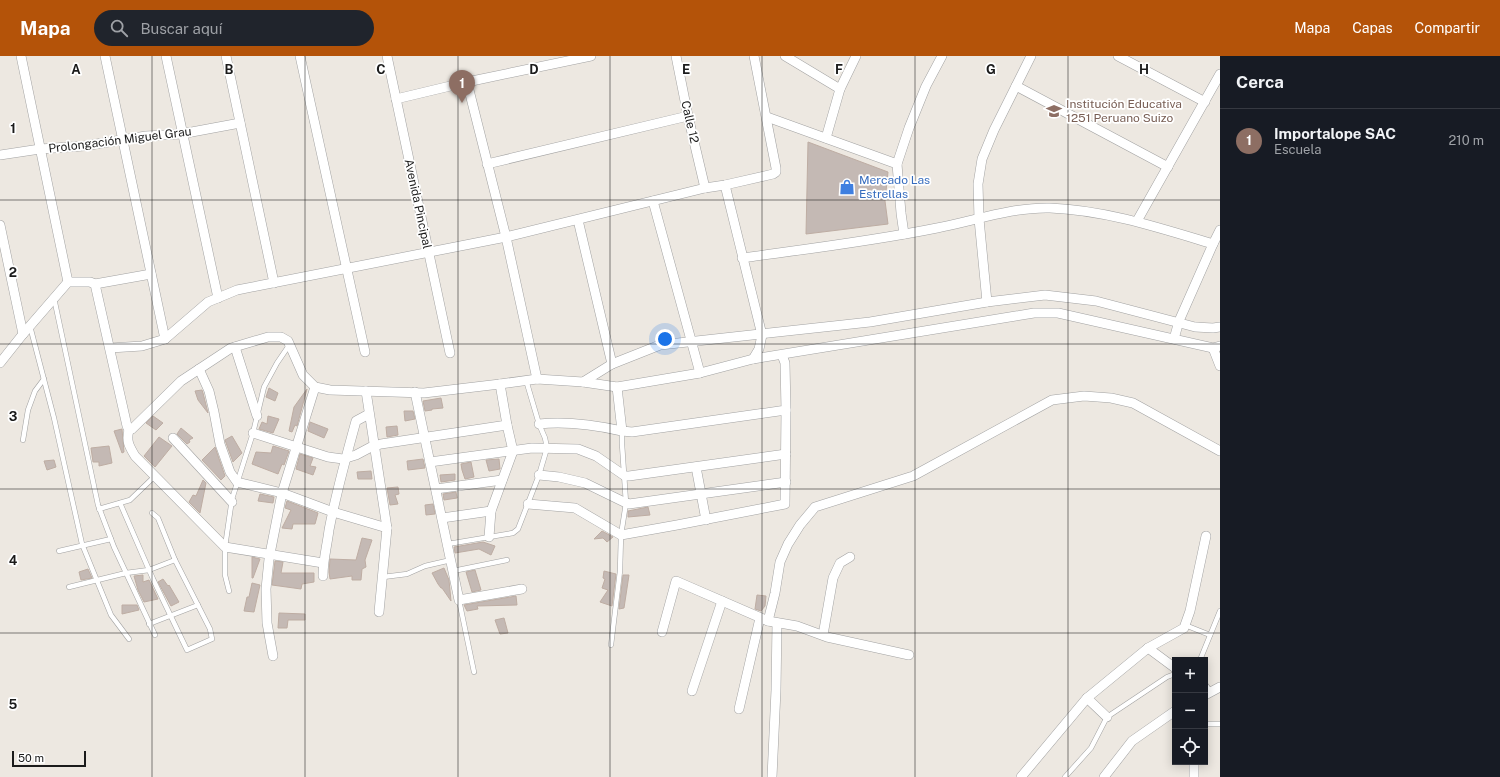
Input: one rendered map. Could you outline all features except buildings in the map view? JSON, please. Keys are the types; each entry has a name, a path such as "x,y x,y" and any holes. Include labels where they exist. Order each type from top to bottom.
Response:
{"street":[{"path":"21,56 68,282"},
{"path":"105,56 165,339"},
{"path":"166,56 181,134 218,298"},
{"path":"226,56 274,283"},
{"path":"300,56 364,352"},
{"name":"Avenida Pincipal","path":"387,56 450,353"},
{"path":"396,99 467,82 591,56"},
{"name":"Calle 12","path":"676,56 705,188"},
{"path":"110,348 142,346 165,339 208,302 236,290 506,237 705,188 773,174 776,172 776,168 754,56"},
{"path":"785,56 840,89"},
{"path":"826,138 840,89 856,56"},
{"path":"904,234 897,164 926,86 942,56"},
{"path":"987,302 979,219 978,184 982,159 994,130 1031,56"},
{"path":"1118,56 1204,102"},
{"path":"1137,221 1220,74"},
{"path":"467,82 506,237 536,379"},
{"path":"1016,86 1168,167"},
{"path":"487,164 688,116"},
{"path":"767,117 897,164"},
{"name":"Prolongación Miguel Grau","path":"0,155 40,149 84,146 146,136 181,134 240,123"},
{"path":"725,185 762,335 760,349 753,360"},
{"path":"653,201 700,373"},
{"path":"742,258 904,234 1027,209 1050,208 1079,211 1137,221 1213,244"},
{"path":"578,220 612,364"},
{"path":"0,224 23,334"},
{"path":"1174,339 1178,321 1220,230"},
{"path":"0,363 68,282 90,282 95,284 151,274"},
{"path":"95,284 129,430 127,437 128,445 135,456 225,547 323,563"},
{"path":"583,382 612,364 660,345 870,322 987,302 1045,295 1096,301 1206,328 1220,327"},
{"path":"129,430 132,429 181,381 231,348 268,337 281,337 288,341 303,375 316,387 330,390 424,393 536,379 583,382 617,387 700,373 753,360 1034,313 1058,313 1217,347 1220,366"},
{"path":"235,347 257,416"},
{"path":"528,504 575,508 621,534 706,520 786,504 786,410 784,363 782,355"},
{"path":"199,369 209,391 220,444 230,472 238,482 282,493 333,512 387,528"},
{"path":"489,537 491,511 513,451 500,384"},
{"path":"273,656 267,623 266,596 270,554 282,493 316,387"},
{"path":"617,387 622,431"},
{"path":"366,391 387,528 379,612"},
{"path":"415,392 459,600 522,590"},
{"path":"739,709 764,620 775,593 780,562 788,544 800,525 815,507 913,476 1052,400 1084,396 1111,398 1134,403 1220,451"},
{"path":"539,424 558,422 597,425 632,432 786,410"},
{"path":"323,576 323,563 333,512 356,422 369,414"},
{"path":"253,433 328,457 343,459 375,446 507,425"},
{"path":"173,438 232,502"},
{"path":"430,462 532,448 578,449 596,456 624,476 786,454"},
{"path":"696,467 706,520"},
{"path":"539,476 559,477 585,482 629,504 786,482"},
{"path":"436,489 502,480"},
{"path":"442,518 491,511"},
{"path":"1021,777 1087,698 1148,648 1184,628 1190,611 1206,536"},
{"path":"823,635 833,578 840,563 850,557"},
{"path":"662,632 676,581 764,620 797,626 823,635 909,655"},
{"path":"692,692 722,601"},
{"path":"772,777 777,623"},
{"path":"1148,648 1172,666"},
{"path":"1208,693 1220,687"},
{"path":"1087,698 1107,717"},
{"path":"1104,777 1132,741 1172,713"},
{"path":"1194,765 1194,777"}],"lane":[{"path":"54,298 99,509 126,573 155,635"},
{"path":"30,326 44,379 82,546 111,615 129,639"},
{"path":"229,591 225,575 225,547 232,502 253,433 264,387 277,363 290,344"},
{"path":"23,440 30,404 35,392 44,379"},
{"path":"448,544 513,533 518,529 539,476 546,448 545,438 539,424 526,380"},
{"path":"611,645 620,571 621,534 626,503 622,431"},
{"path":"99,509 130,500 155,476"},
{"path":"120,503 149,570 187,650 212,640 210,629 175,560 158,518 152,513"},
{"path":"59,551 111,539"},
{"path":"69,587 126,573 149,570 175,560"},
{"path":"383,577 407,574 425,566 451,560"},
{"path":"453,571 507,560"},
{"path":"459,600 474,672"},
{"path":"150,624 198,604"},
{"path":"1201,657 1220,611"},
{"path":"1185,625 1210,635"},
{"path":"1065,777 1091,748 1107,717 1172,675"},
{"path":"1208,724 1220,724"}],"place":[{"name":"Importalope SAC","path":"462,103"},
{"name":"Institución Educativa 1251 Peruano Suizo","path":"1054,111"},
{"name":"Mercado Las Estrellas","path":"847,187"}]}
